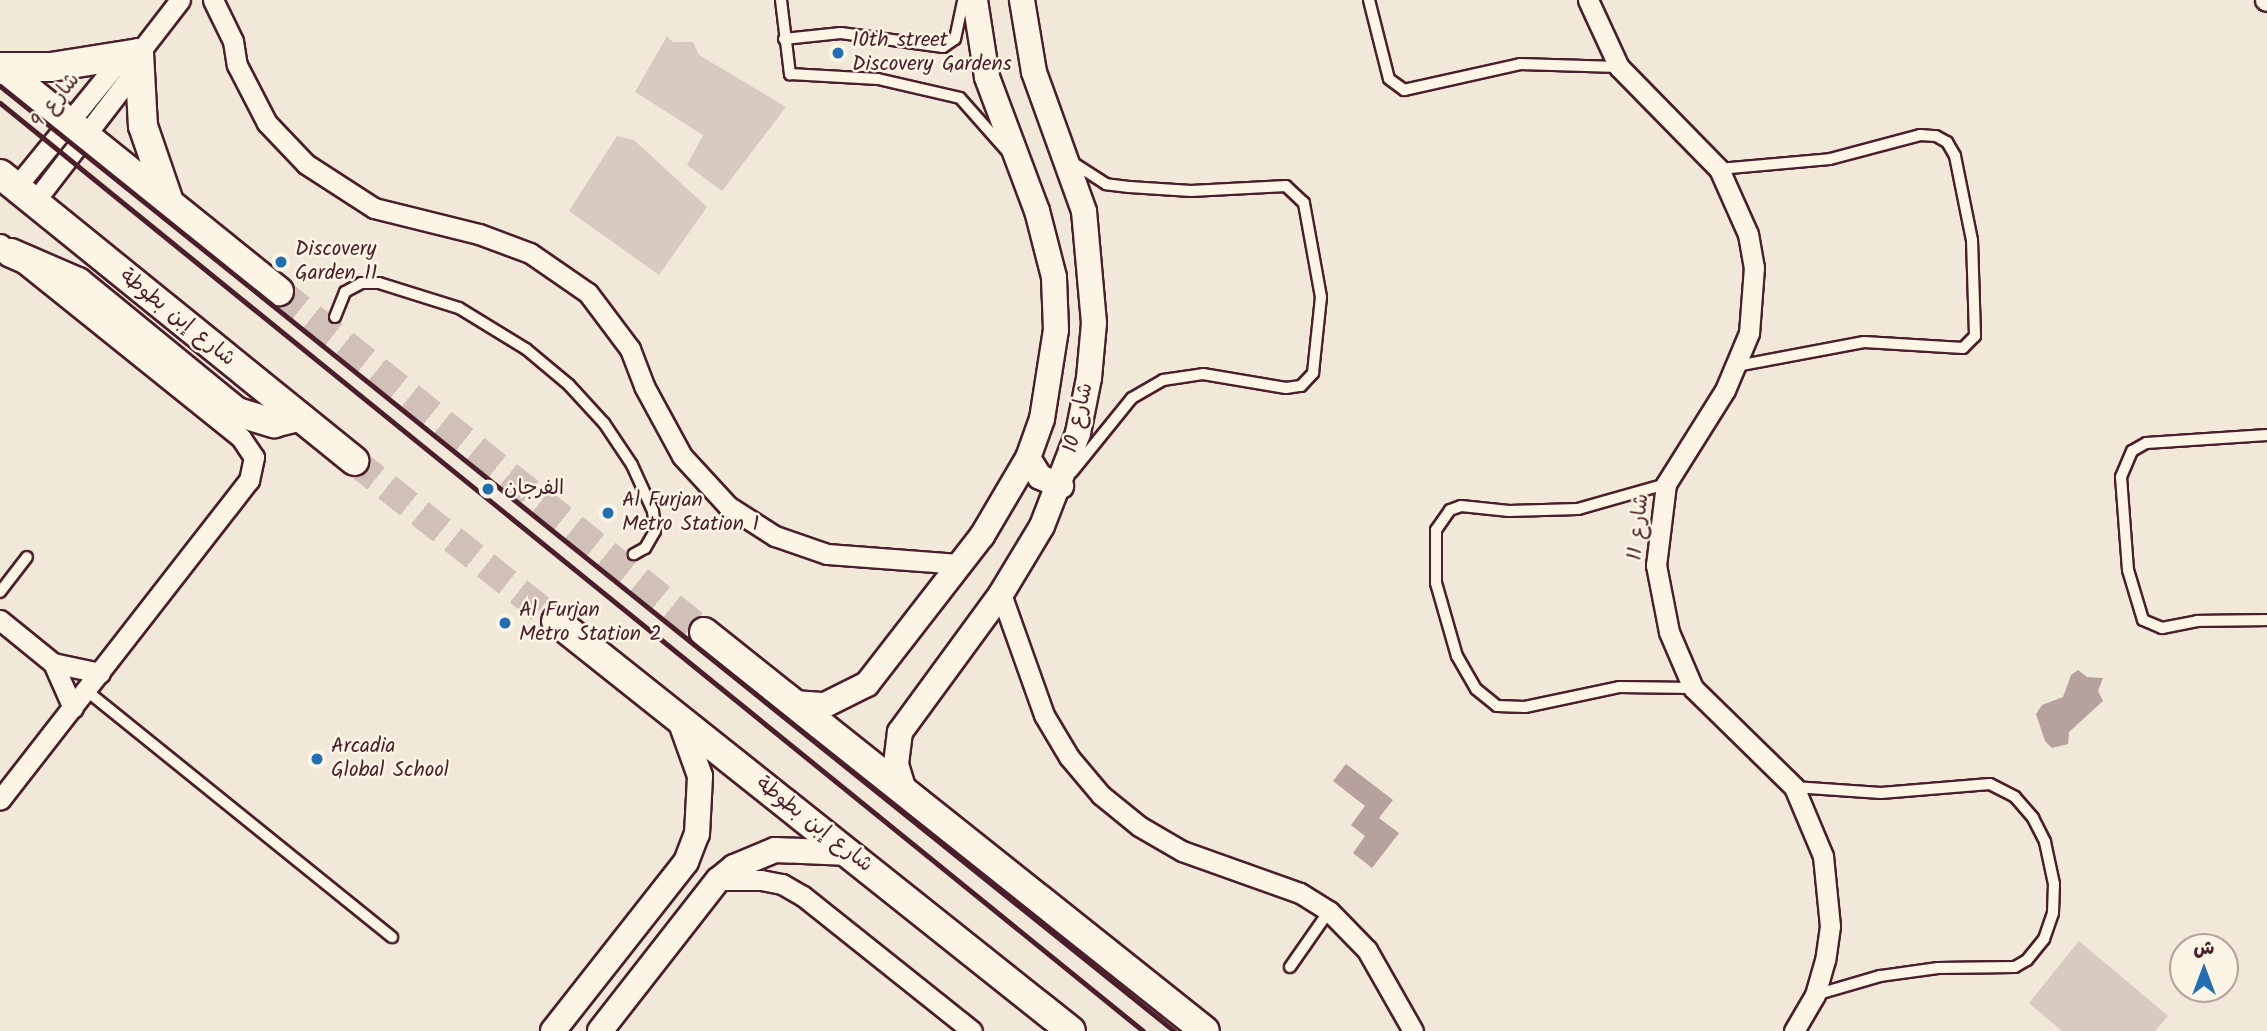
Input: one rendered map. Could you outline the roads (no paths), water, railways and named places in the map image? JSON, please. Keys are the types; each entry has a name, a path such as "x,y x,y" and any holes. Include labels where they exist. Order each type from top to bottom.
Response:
{"main road":[{"path":"0,67 51,66 139,53 143,126 170,203"},
{"path":"0,67 279,290"},
{"name":"شارع إبن بطوطة","path":"17,187 354,461"},
{"path":"6,249 78,282 237,412 274,423 298,417"},
{"name":"شارع إبن بطوطة","path":"556,621 1071,1031"},
{"path":"704,632 1205,1031"}],"street":[{"name":"شارع 9","path":"17,187 128,80 139,53 180,0"},
{"path":"213,0 233,41 237,65 267,123 306,164 374,208 479,234 530,253 588,293 630,349 655,410 682,456 728,506 801,547 855,558 959,564"},
{"name":"شارع 10","path":"794,703 825,705 854,694 941,587 1005,502 1028,458 1052,375 1054,277 1037,211 987,77 975,0"},
{"name":"شارع 10","path":"905,794 896,764 900,732 1000,594 1061,486 1085,400 1094,323 1084,211 1068,158 1034,72 1022,0"},
{"name":"شارع 11","path":"1588,0 1619,66 1719,169 1740,213 1754,267 1749,332 1737,366 1666,484 1657,552 1661,604 1693,688 1794,787 1823,856 1829,891 1830,926 1815,995 1794,1031"},
{"path":"0,800 249,480 254,457 241,438 6,249"},
{"path":"1028,458 1040,477 1061,486"},
{"path":"915,561 941,587"},
{"path":"1000,594 1044,715 1069,757 1101,794 1139,826 1182,851 1300,893 1329,911 1367,950 1413,1031"},
{"path":"0,620 53,663 100,674"},
{"path":"53,663 73,708"},
{"path":"553,1031 686,862 697,834 700,776 680,719"},
{"path":"600,1031 718,880 752,856 775,850 849,853"},
{"path":"718,880 761,880 782,884 803,896 972,1031"}],"lane":[{"path":"781,0 790,74 878,79 960,98 1016,157"},
{"path":"784,39 842,33 943,47 955,39 963,0"},
{"path":"1369,0 1389,79 1404,90 1520,64 1619,66"},
{"path":"1719,169 1817,161 1920,135 1936,136 1947,142 1955,156 1974,253 1975,336 1963,348 1864,342 1737,366"},
{"path":"1061,486 1121,409 1163,380 1203,374 1301,386 1313,373 1321,297 1304,203 1286,186 1191,191 1129,187 1107,184 1068,158"},
{"path":"335,317 345,292 361,283 379,283 459,308 526,349 569,385 632,465 653,511 655,531 645,548 634,554"},
{"path":"2267,435 2146,443 2123,464 2121,503 2128,570 2143,620 2162,628 2196,621 2267,620"},
{"path":"1666,484 1578,509 1509,511 1461,506 1450,510 1436,530 1436,583 1457,656 1476,689 1497,706 1525,706 1619,687 1693,688"},
{"path":"0,592 27,557"},
{"path":"87,691 392,937"},
{"path":"1794,787 1881,793 1990,784 2015,797 2033,818 2053,868 2053,913 2044,939 2027,960 2001,968 1938,968 1880,976 1815,995"},
{"path":"1290,967 1329,911"}],"tunnel":[{"path":"279,291 704,632"},
{"path":"354,461 556,621"}],"railway":[{"path":"0,86 1174,1031"},
{"path":"0,103 1143,1031"}],"place":[{"name":"10th street Discovery Gardens","path":"838,53"},
{"name":"Discovery Garden 11","path":"281,262"},
{"name":"الفرجان","path":"488,489"},
{"name":"Al Furjan Metro Station 1","path":"608,513"},
{"name":"Al Furjan Metro Station 2","path":"505,623"},
{"name":"Arcadia Global School","path":"317,759"}]}
